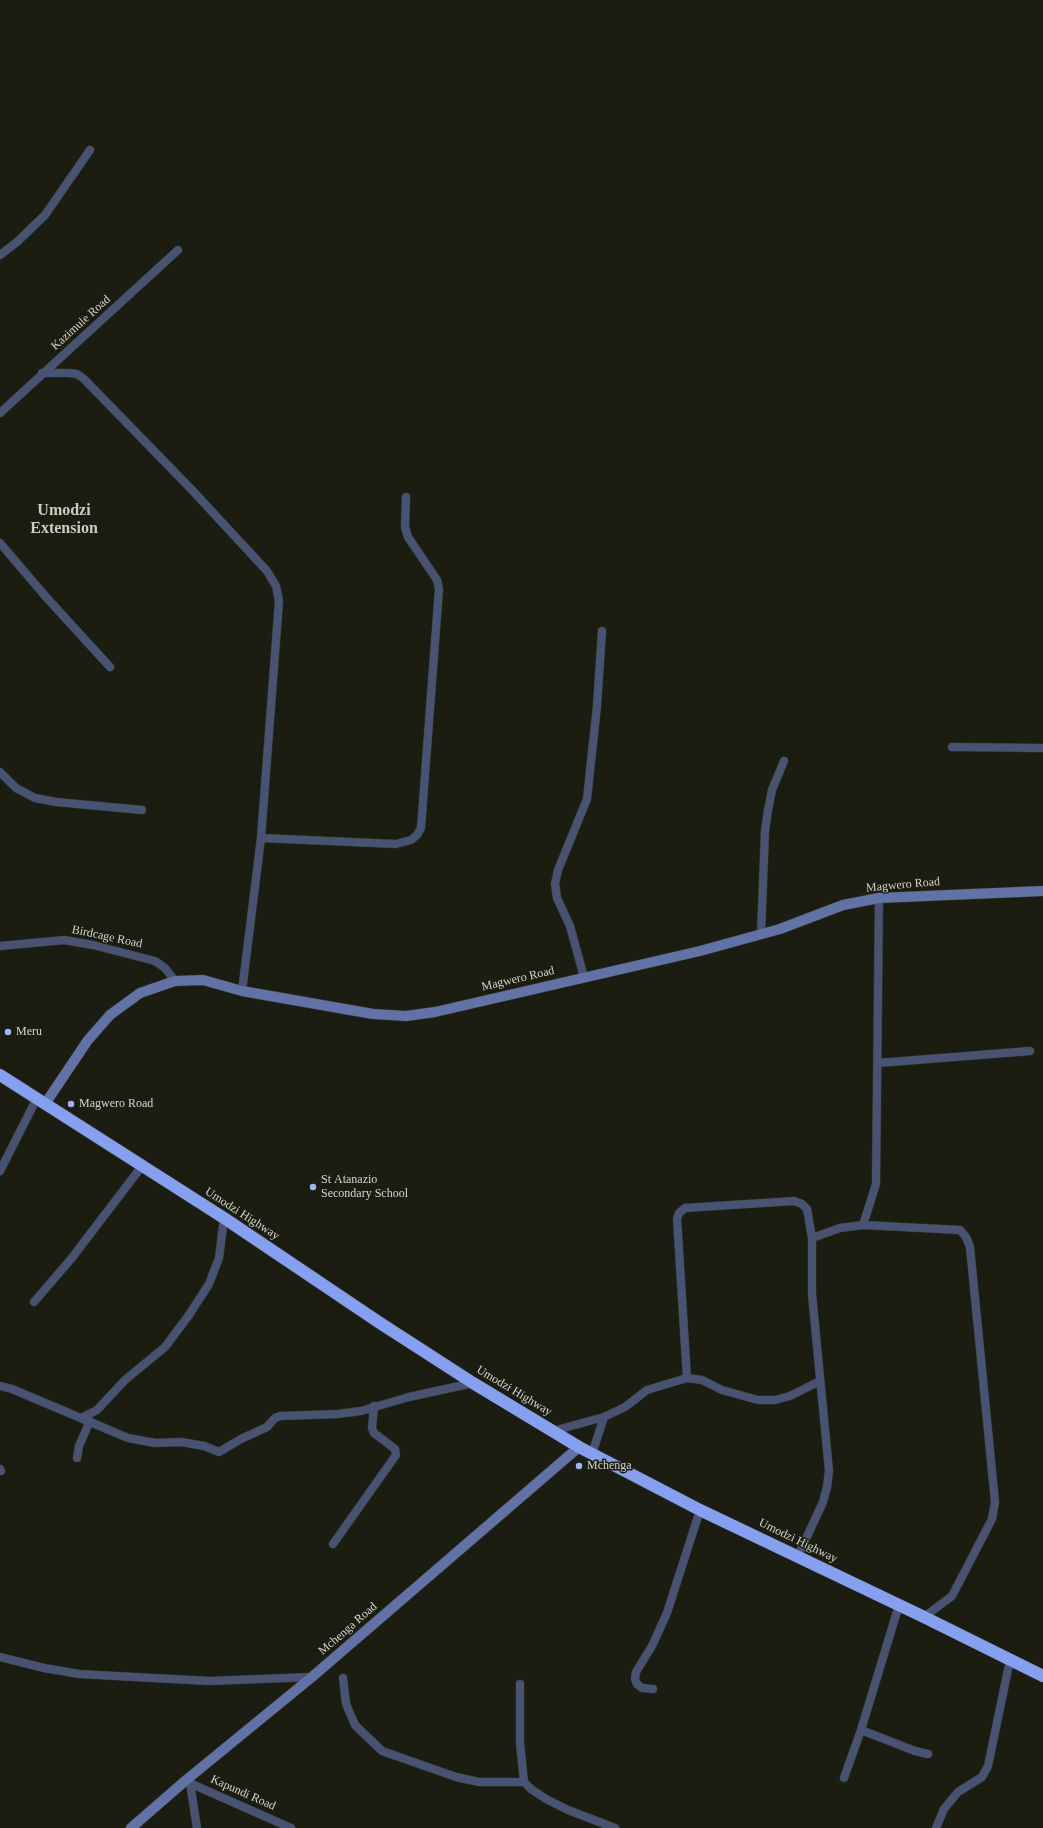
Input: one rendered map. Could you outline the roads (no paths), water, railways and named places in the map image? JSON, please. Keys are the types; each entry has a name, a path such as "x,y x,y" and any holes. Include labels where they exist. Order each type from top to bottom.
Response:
{"highway":[{"name":"Umodzi Highway","path":"0,1075 224,1218 380,1323 579,1447 700,1510 798,1556 1043,1676"}],"street":[{"path":"0,255 17,242 44,215 90,150"},
{"name":"Kazimule Road","path":"0,413 178,250"},
{"path":"42,373 69,373 77,374 83,378 208,508 266,571 276,586 279,601 261,838 242,991"},
{"path":"261,838 396,844 411,840 421,828 439,589 437,580 408,537 405,527 406,497"},
{"path":"0,543 46,597 110,667"},
{"path":"584,977 570,926 557,898 555,884 558,870 587,799 597,706 602,632"},
{"path":"952,747 1043,748"},
{"path":"761,934 765,831 772,790 784,761"},
{"path":"0,772 16,788 35,798 56,802 142,810"},
{"name":"Magwero Road","path":"41,1101 88,1040 110,1016 140,993 175,981 203,980 242,991 373,1014 406,1016 435,1012 700,951 761,934 843,905 879,898 1043,890"},
{"path":"863,1225 876,1184 879,898"},
{"name":"Birdcage Road","path":"0,946 64,940 93,945 155,961 165,968 175,981"},
{"path":"878,1063 1030,1051"},
{"path":"0,1171 41,1101"},
{"path":"34,1302 72,1259 142,1166"},
{"path":"687,1378 677,1219 679,1213 685,1208 794,1201 802,1204 807,1210 812,1238 812,1294 829,1471 823,1502 798,1556"},
{"path":"81,1418 97,1410 125,1380 165,1348 189,1315 209,1284 219,1258 224,1218"},
{"path":"812,1238 840,1228 863,1225 960,1230 966,1237 970,1247 995,1502 992,1519 952,1596 924,1617"},
{"path":"553,1431 604,1417 625,1407 647,1390 687,1378 702,1380 722,1390 758,1400 775,1400 790,1396 820,1381"},
{"path":"0,1386 12,1389 128,1438 155,1442 181,1442 204,1446 219,1452 241,1439 267,1427 275,1418 280,1416 338,1414 361,1411 374,1406 473,1382"},
{"path":"333,1544 396,1456 395,1449 374,1433 372,1428 374,1406"},
{"path":"592,1454 604,1417"},
{"path":"77,1458 79,1446 90,1421"},
{"name":"Mchenga Road","path":"130,1828 312,1677 579,1447"},
{"path":"653,1689 642,1688 637,1684 635,1679 636,1672 652,1646 667,1613 700,1510"},
{"path":"844,1778 861,1730 899,1605"},
{"path":"0,1657 44,1668 79,1674 209,1680 312,1677"},
{"path":"936,1828 944,1809 958,1792 982,1777 988,1766 1010,1660"},
{"path":"342,1678 346,1704 355,1725 382,1751 464,1779 480,1782 524,1782"},
{"path":"520,1684 520,1743 524,1782 531,1789 546,1799 568,1810 615,1828"},
{"path":"861,1730 915,1751 928,1754"},
{"path":"187,1782 197,1828"},
{"name":"Kapundi Road","path":"187,1782 291,1828"}],"place":[{"name":"Meru","path":"8,1032"},
{"name":"Magwero Road","path":"71,1104"},
{"name":"St Atanazio Secondary School","path":"313,1187"},
{"name":"Mchenga","path":"579,1466"}],"district":[{"name":"Umodzi Extension","path":"64,520"}]}
